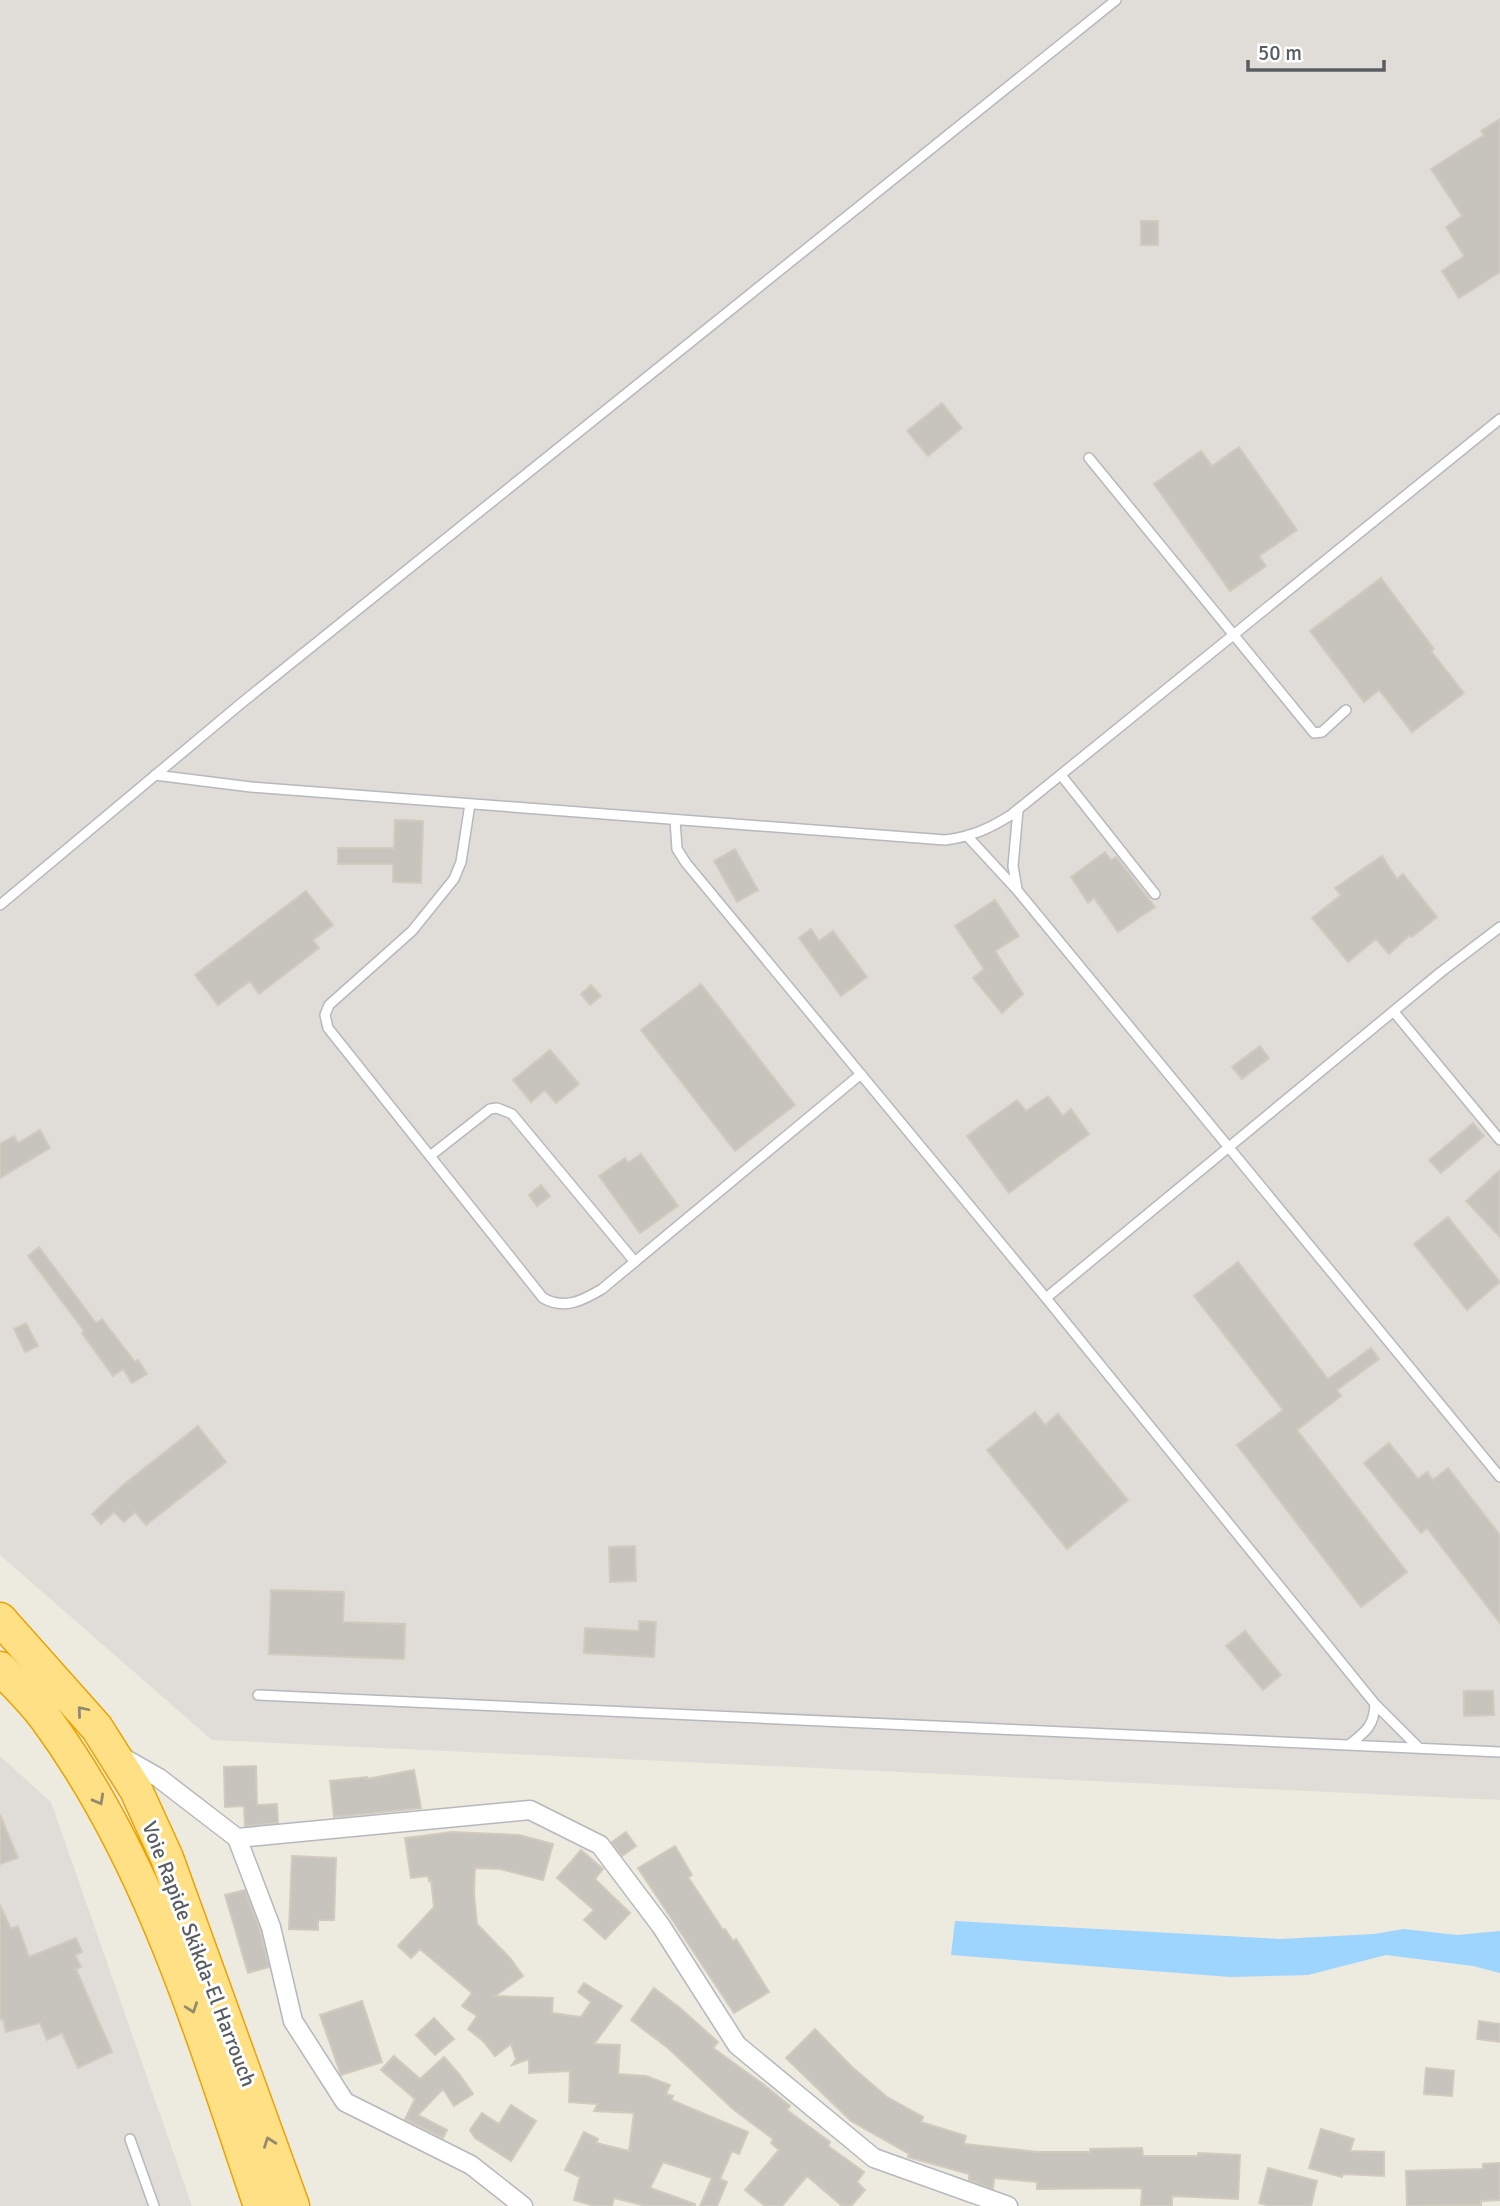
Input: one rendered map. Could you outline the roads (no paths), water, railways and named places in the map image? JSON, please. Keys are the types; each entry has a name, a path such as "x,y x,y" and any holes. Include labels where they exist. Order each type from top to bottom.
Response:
{"highway":[{"name":"Voie Rapide Skikda-El Harrouch","path":"0,1619 97,1728 136,1790 167,1858 293,2206"},
{"name":"Voie Rapide Skikda-El Harrouch","path":"0,1668 45,1717 89,1782 123,1844 186,1990 260,2206"}],"street":[{"path":"111,1750 159,1778 237,1838 271,1927 293,2021 345,2102 471,2165 523,2206"},
{"path":"237,1838 530,1810 600,1845 661,1926 737,2045 747,2054 874,2158 1008,2206"}],"lane":[{"path":"0,905 155,775 1116,0"},
{"path":"155,775 251,787 944,841 968,837 989,829 1018,810 1500,419"},
{"path":"1089,458 1314,733 1322,732 1346,710"},
{"path":"1061,775 1155,894"},
{"path":"470,804 461,862 454,879 412,931 329,1005 326,1015 328,1028 542,1298 552,1304 568,1304 583,1301 601,1289 861,1074"},
{"path":"1017,890 1013,866 1018,810"},
{"path":"675,820 677,849 685,863 1046,1297 1375,1703 1418,1747"},
{"path":"968,837 1017,890 1500,1477"},
{"path":"1046,1297 1500,927"},
{"path":"1394,1012 1500,1140"},
{"path":"430,1156 490,1109 504,1109 512,1114 635,1262"},
{"path":"258,1695 1500,1752"},
{"path":"1350,1744 1369,1730 1374,1719 1375,1703"},
{"path":"130,2139 154,2206"}],"water":[{"path":"955,1921 1280,1939 1374,1934 1404,1929 1457,1935 1500,1931 1500,1973 1473,1966 1386,1955 1308,1975 1230,1977 951,1955"}]}
